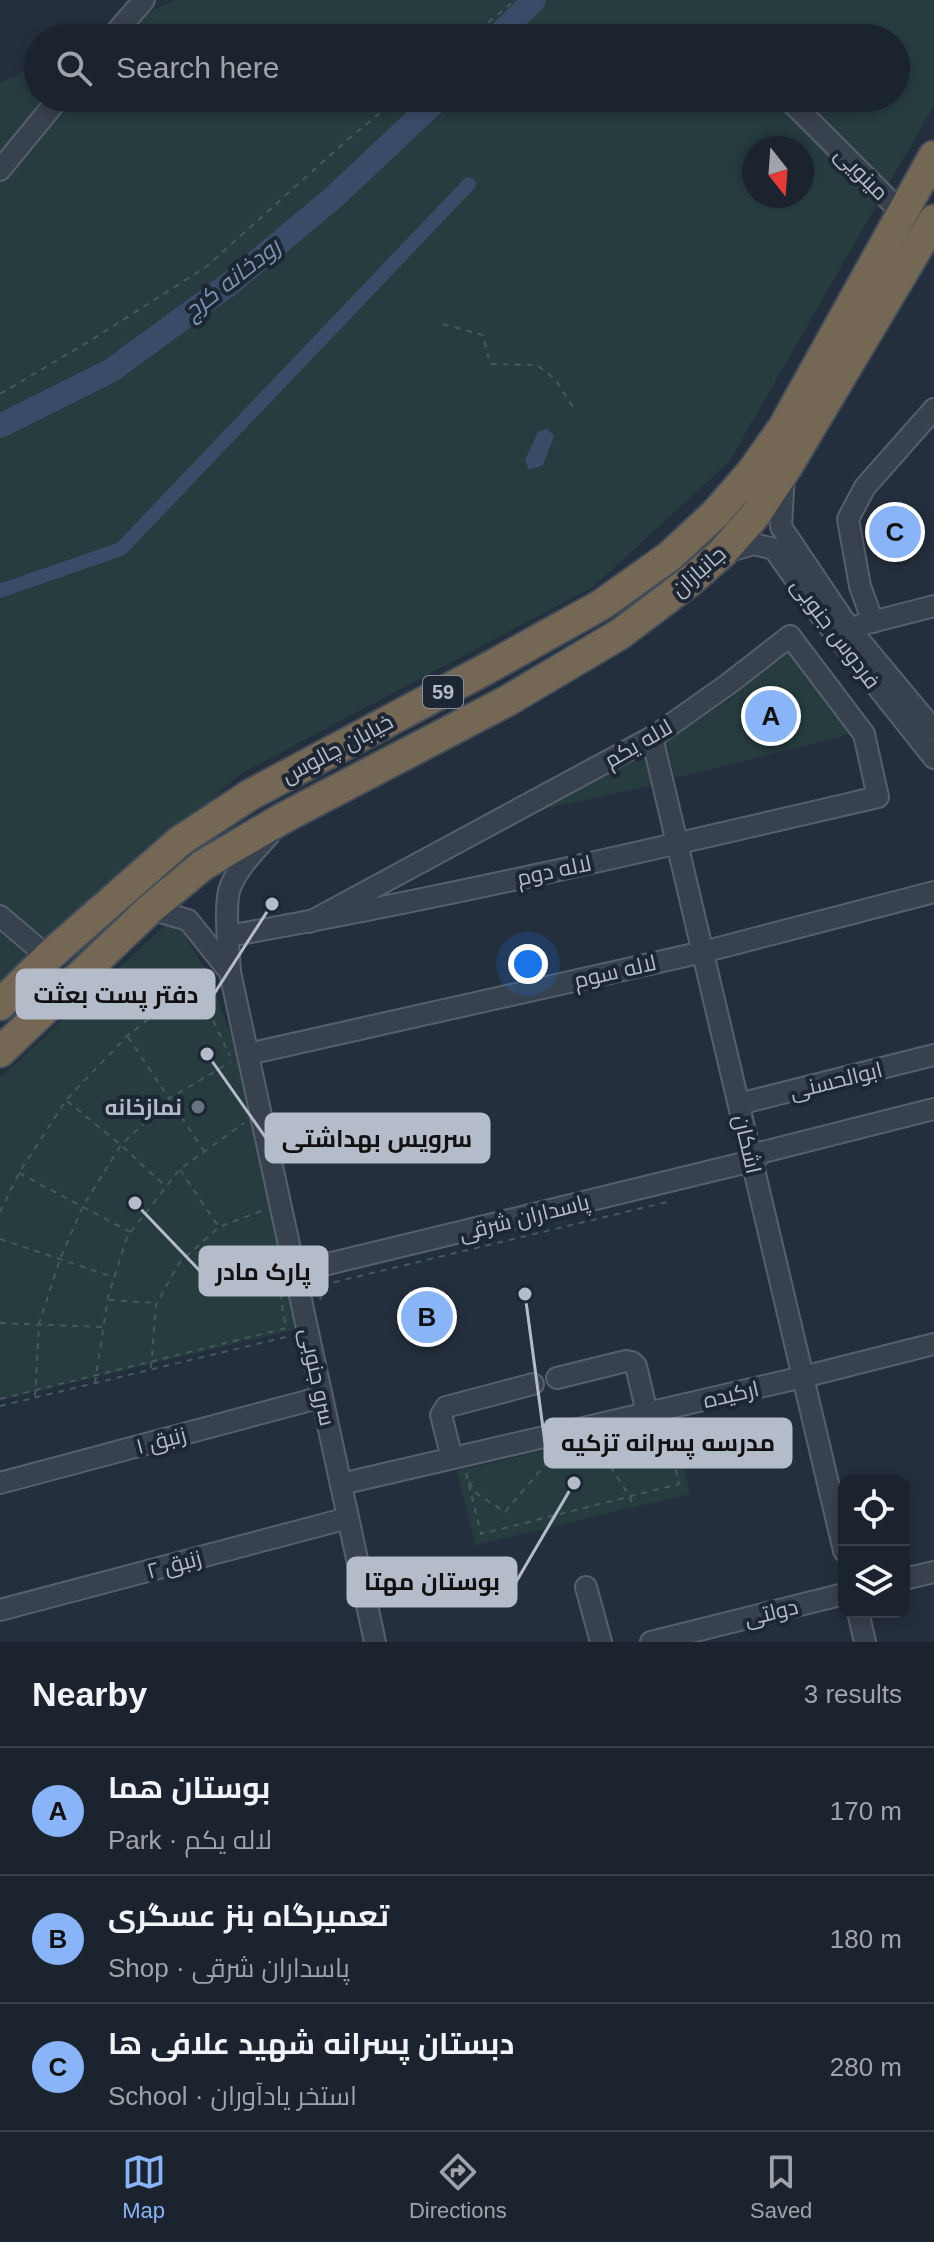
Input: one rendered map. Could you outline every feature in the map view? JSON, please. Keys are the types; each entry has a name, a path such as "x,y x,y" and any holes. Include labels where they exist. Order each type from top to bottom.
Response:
{"highway":[{"name":"59","path":"902,213 934,156"},
{"name":"خیابان چالوس","path":"0,1005 48,957 180,841 203,825 250,795 601,605 670,556 715,514 751,473 783,428 902,213"},
{"name":"جانبازان","path":"334,792 507,701 620,634 722,553 756,514 785,470 934,221"},
{"path":"486,669 507,701"},
{"name":"خیابان چالوس","path":"0,1052 150,909 203,865 334,792"}],"street":[{"path":"123,24 144,0"},
{"path":"0,170 48,112"},
{"name":"مینویی","path":"801,112 902,213"},
{"path":"873,622 860,586 848,519 865,487 934,409"},
{"name":"فردوس جنوبی","path":"785,470 781,527 849,628 934,730"},
{"name":"فردوس جنوبی","path":"722,553 754,544 774,549 822,617 934,758"},
{"path":"849,628 934,606"},
{"name":"لاله یکم","path":"310,922 652,737 790,636 864,734 878,797"},
{"name":"اشکان","path":"652,737 843,1546"},
{"name":"لاله دوم","path":"228,936 310,922 677,844 878,797"},
{"name":"سرو جنوبی","path":"285,817 244,863 229,888 230,972 375,1642"},
{"name":"لاله سوم","path":"248,1054 703,952 934,892"},
{"path":"150,909 188,920 230,972"},
{"path":"0,916 48,957"},
{"name":"ابوالحسنی","path":"739,1104 934,1055"},
{"name":"پاسداران شرقی","path":"752,1161 763,1152 934,1109"},
{"name":"پاسداران شرقی","path":"295,1272 752,1161 763,1163 934,1122"},
{"name":"ارکیده","path":"341,1484 457,1457 656,1418 934,1344"},
{"path":"557,1378 632,1362 656,1418"},
{"path":"457,1457 441,1415 446,1407 533,1384"},
{"name":"زنبق ۱","path":"0,1483 322,1397"},
{"name":"زنبق ۲","path":"0,1610 348,1518"},
{"path":"910,1578 934,1572"},
{"path":"586,1587 601,1642"},
{"name":"دولتی","path":"651,1642 838,1595"},
{"path":"859,1618 865,1642"}],"path":[{"path":"487,24 515,0"},
{"path":"0,394 206,267 381,112"},
{"path":"443,324 483,335 490,364 537,365 556,380 573,407"},
{"path":"0,1212 19,1173 66,1100 127,1036 195,982 233,1061 170,1098 121,1145 83,1206 60,1259 39,1324 35,1397"},
{"path":"127,1036 204,1151"},
{"path":"66,1100 166,1187"},
{"path":"95,1383 107,1299 127,1237 180,1169 246,1121 245,1118"},
{"path":"180,1169 219,1227"},
{"path":"19,1173 131,1233"},
{"path":"319,1301 324,1288 335,1282 667,1202"},
{"path":"151,1369 157,1303 179,1263 219,1227 281,1206"},
{"path":"0,1239 114,1277"},
{"path":"0,1399 286,1328 273,1254"},
{"path":"107,1299 157,1303"},
{"path":"0,1323 103,1327"},
{"path":"0,1406 308,1332"},
{"path":"177,1348 179,1355"},
{"path":"467,1479 481,1534 679,1484 656,1418"},
{"path":"547,1450 550,1459"},
{"path":"457,1457 477,1494 505,1512 550,1459"},
{"path":"550,1459 610,1466 630,1497 633,1508"}],"green space":[{"path":"175,0 934,0 934,105 729,462 593,587 242,773 0,983 0,83 24,72 24,112 910,112 910,24 124,24"},
{"path":"788,648 851,734 675,778 666,741 731,699"},
{"path":"644,745 654,785 503,818"},
{"path":"165,925 179,927 208,973 238,1054 297,1329 0,1400 0,1078"},
{"path":"673,1420 690,1494 475,1545 457,1471"}],"water":[{"path":"547,429 554,436 543,465 529,470 525,460 538,432"}],"waterway":[{"name":"رودخانه کرج","path":"510,24 534,0"},
{"name":"رودخانه کرج","path":"0,426 112,370 232,282 334,197 424,112"},
{"path":"0,591 121,549 469,184"}],"place":[{"name":"دبستان پسرانه شهید علافی ها","path":"895,532"},
{"name":"بوستان هما","path":"771,716"},
{"name":"دفتر پست بعثت","path":"272,904"},
{"name":"سرویس بهداشتی","path":"207,1054"},
{"name":"نمازخانه","path":"198,1107"},
{"name":"پارک مادر","path":"135,1203"},
{"name":"مدرسه پسرانه تزکیه","path":"525,1294"},
{"name":"تعمیرگاه بنز عسگری","path":"427,1317"},
{"name":"بوستان مهتا","path":"574,1483"}]}
